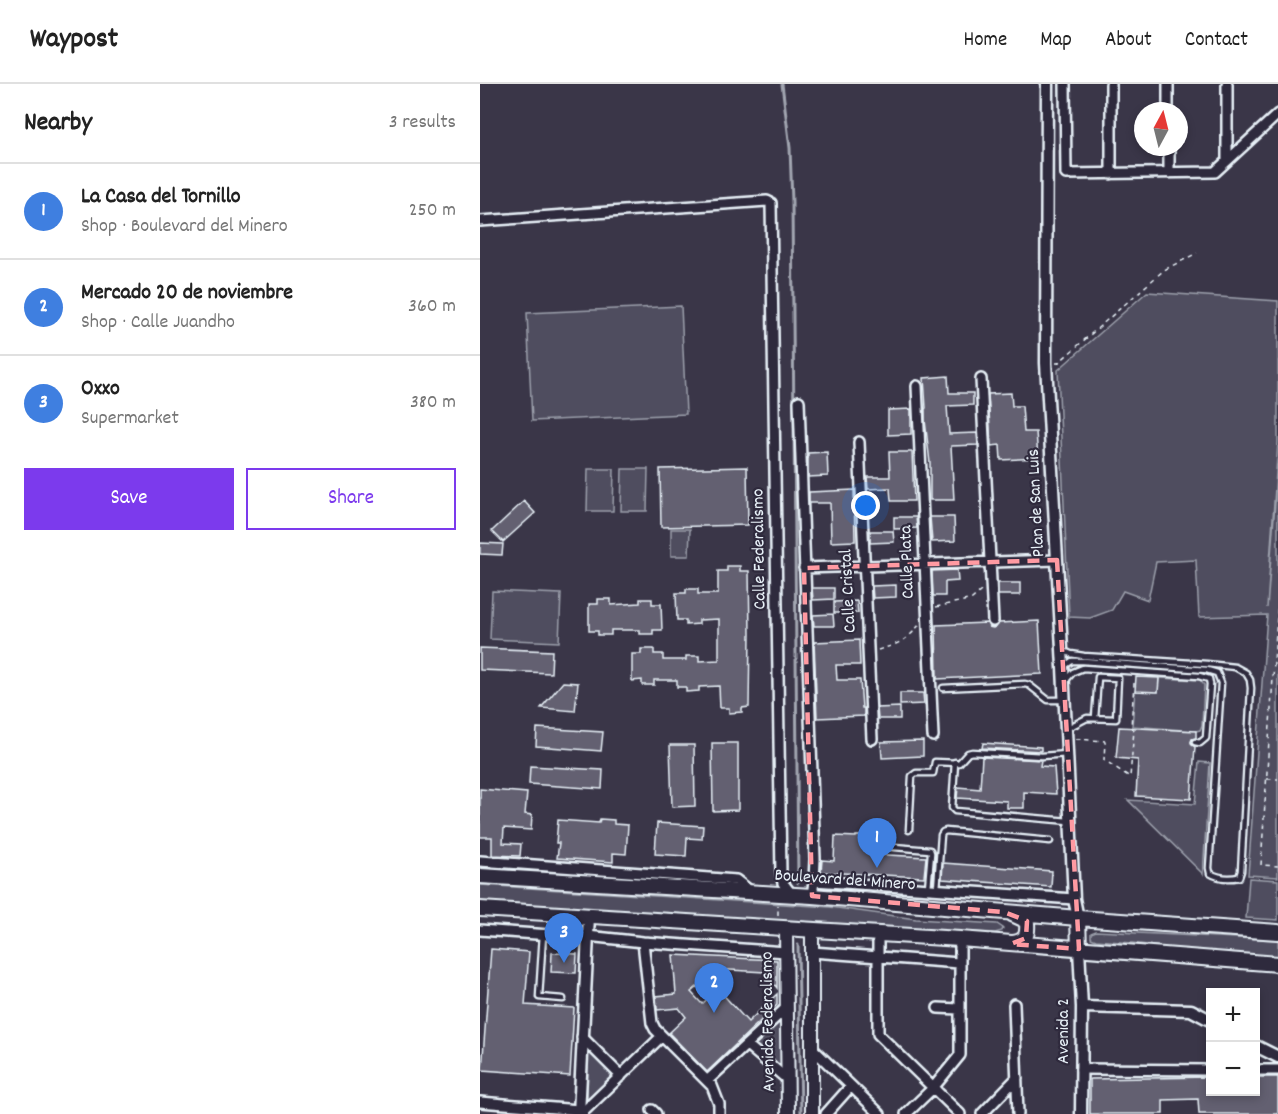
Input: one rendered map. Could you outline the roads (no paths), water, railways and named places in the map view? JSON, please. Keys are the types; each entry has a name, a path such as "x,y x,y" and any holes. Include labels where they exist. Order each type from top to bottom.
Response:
{"main road":[{"name":"Boulevard del Minero","path":"480,876 812,896 1278,932"},
{"path":"480,909 960,939 1278,964"},
{"path":"1004,912 1023,919 1027,923 1026,938 1011,944"},
{"path":"1078,918 1079,949"},
{"name":"Avenida Federalismo","path":"782,928 786,952 788,1114"},
{"path":"812,930 812,1114"}],"street":[{"name":"Plan de San Luis","path":"1047,84 1046,363 1074,899 1078,918"},
{"path":"1065,84 1066,174 1215,172 1278,114"},
{"path":"1111,84 1111,174"},
{"path":"1168,84 1168,102"},
{"path":"1227,84 1227,161"},
{"path":"1168,156 1168,173"},
{"name":"Calle Federalismo","path":"480,220 766,201 771,204 781,875 785,895"},
{"path":"981,379 993,621"},
{"name":"Calle Plata","path":"917,386 933,736"},
{"path":"799,401 814,848 812,896"},
{"name":"Calle Cristal","path":"859,442 872,739"},
{"path":"804,568 1057,560"},
{"path":"480,861 736,880 752,893"},
{"path":"813,881 1074,899"},
{"path":"480,930 550,934 589,916"},
{"path":"581,1113 582,1037 589,916"},
{"path":"878,934 878,1034 960,1114"},
{"path":"587,936 786,952"},
{"path":"906,1114 933,1088 960,1055 960,939"},
{"path":"643,942 652,1023 655,1029 712,1086 719,1104 719,1114"},
{"name":"Avenida 2","path":"1079,949 1082,1008 1081,1114"},
{"path":"812,952 959,963"},
{"path":"1014,1004 1018,1114"},
{"path":"707,1081 786,1008"},
{"path":"938,1008 959,1009"},
{"path":"1082,1008 1191,1010 1206,1018"},
{"path":"480,1102 581,1113 662,1036"},
{"path":"582,1037 621,1076"},
{"path":"747,1045 788,1080"},
{"path":"812,1048 880,1114"},
{"path":"1260,1048 1278,1058"},
{"path":"1081,1068 1206,1070"},
{"path":"1260,1070 1278,1070"},
{"path":"982,1114 1017,1078"},
{"path":"826,1114 851,1086"}],"lane":[{"path":"1062,650 1084,656 1234,667 1246,673 1251,688 1239,877 1216,876 1210,873 1209,868 1221,683 1217,673 1207,670 1083,661 1072,662 1063,667"},
{"path":"1064,682 1073,672 1083,668 1199,676 1209,679 1206,738 1195,742"},
{"path":"1066,734 1087,718 1116,719 1118,678 1098,677 1095,718"},
{"path":"943,688 1025,684 1048,700 1064,700"},
{"path":"909,830 914,774 933,772 935,762 961,762 970,752 1042,756 1067,754"},
{"path":"955,762 952,808 955,811 1070,821"},
{"path":"933,889 941,835 945,831 1050,841"},
{"path":"882,846 930,850 933,889"},
{"path":"543,934 539,998 563,999"}],"waterway":[{"path":"782,84 790,148 792,202 798,883"},
{"path":"798,945 801,1114"}],"place":[{"name":"La Casa del Tornillo","path":"877,868"},
{"name":"Oxxo","path":"564,963"},
{"name":"Mercado 20 de noviembre","path":"714,1013"}]}
